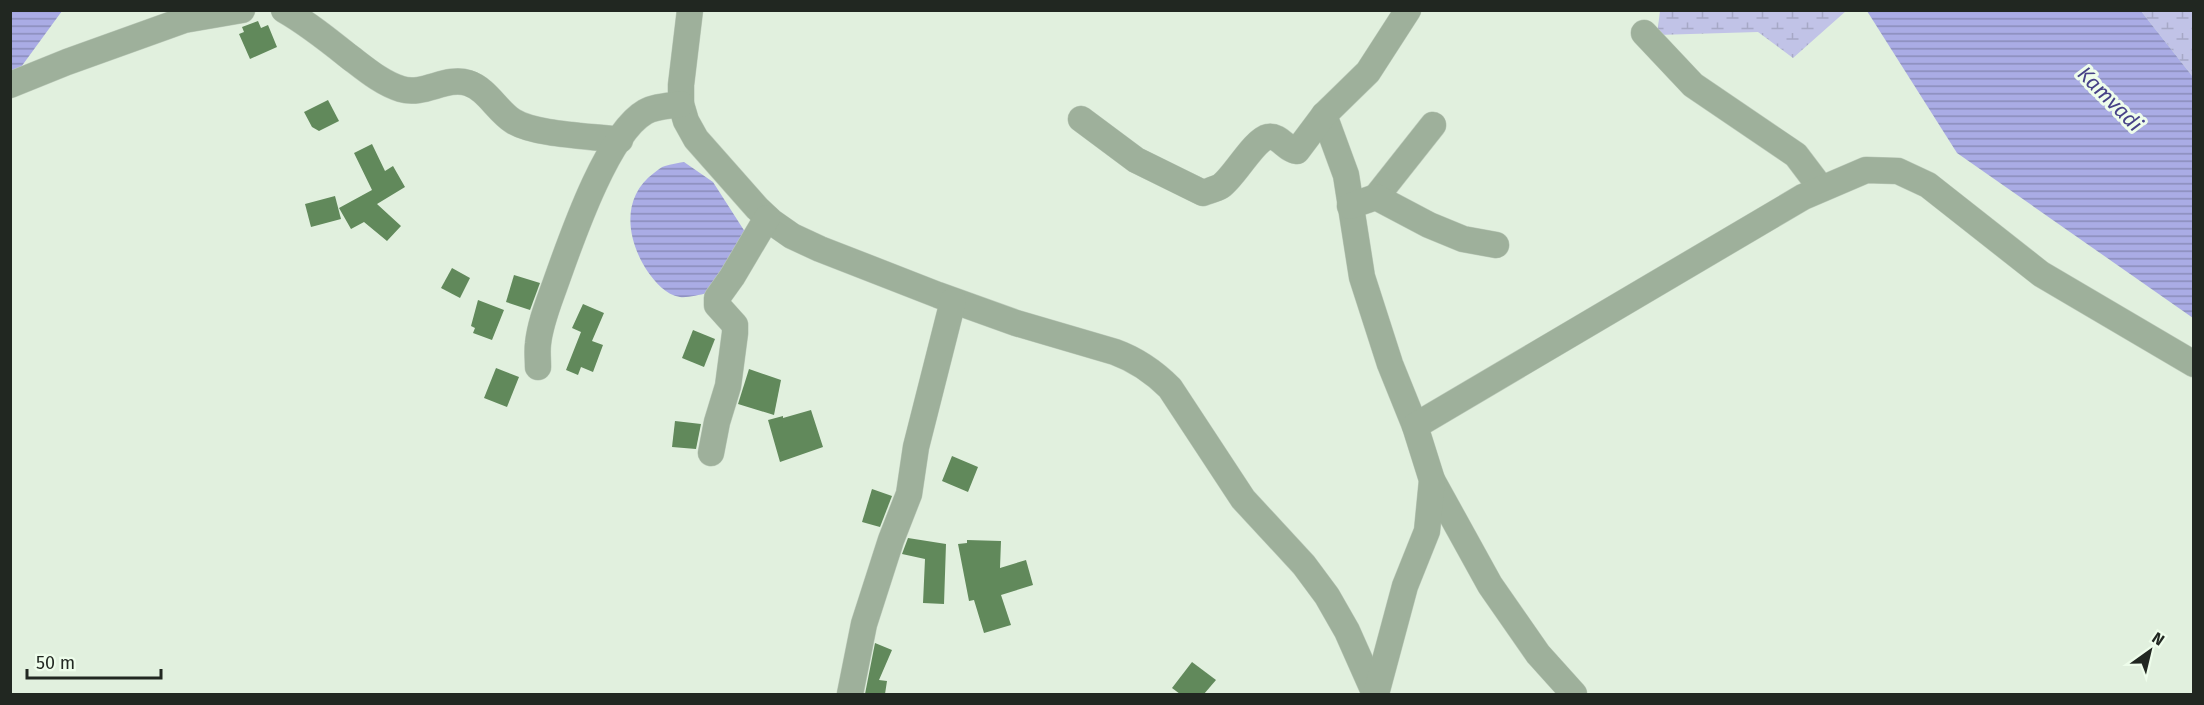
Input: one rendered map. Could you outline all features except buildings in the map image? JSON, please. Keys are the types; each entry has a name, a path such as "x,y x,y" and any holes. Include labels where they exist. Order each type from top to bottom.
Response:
{"street":[{"path":"10,85 184,20 242,10"},
{"path":"284,10 309,25 370,72 402,89 418,91 458,82 469,83 481,90 501,112 525,127 620,140"},
{"path":"690,10 681,86 681,104 686,121 696,139 767,218 792,236 810,244 953,301 1115,352 1133,359 1155,373 1170,387 1243,499 1304,565 1327,596 1347,631 1375,694"},
{"path":"1081,118 1136,160 1203,193 1220,186 1260,142 1268,137 1278,139 1292,151 1297,151 1324,115 1368,72 1408,10"},
{"path":"1644,33 1686,78 1796,154 1821,188"},
{"path":"538,367 538,344 543,320 576,224 594,186 620,140 635,120 654,108 681,104"},
{"path":"1324,115 1346,175 1362,277 1390,364 1415,426 1432,480 1496,594 1538,654 1574,694"},
{"path":"1350,206 1376,197 1433,125"},
{"path":"1415,426 1803,196 1866,170 1898,171 1928,185 2041,274 2193,364"},
{"path":"1376,197 1438,229 1463,239 1496,245"},
{"path":"711,453 717,422 728,386 735,333 735,325 717,305 717,298 767,218"},
{"path":"850,694 864,624 891,540 909,494 916,447 953,301"},
{"path":"1375,694 1405,586 1427,531 1432,480"}],"green space":[{"path":"1660,11 1846,11 1793,58 1758,32 1657,35"},
{"path":"2141,11 2193,11 2193,77"}],"water":[{"path":"11,11 62,11 11,84"},
{"name":"Kamvadi","path":"1867,11 2141,11 2193,77 2193,318 1957,153"},
{"path":"684,162 713,182 747,235 707,293 683,297 666,291 648,272 635,247 630,220 636,195 643,183 662,167"}]}
